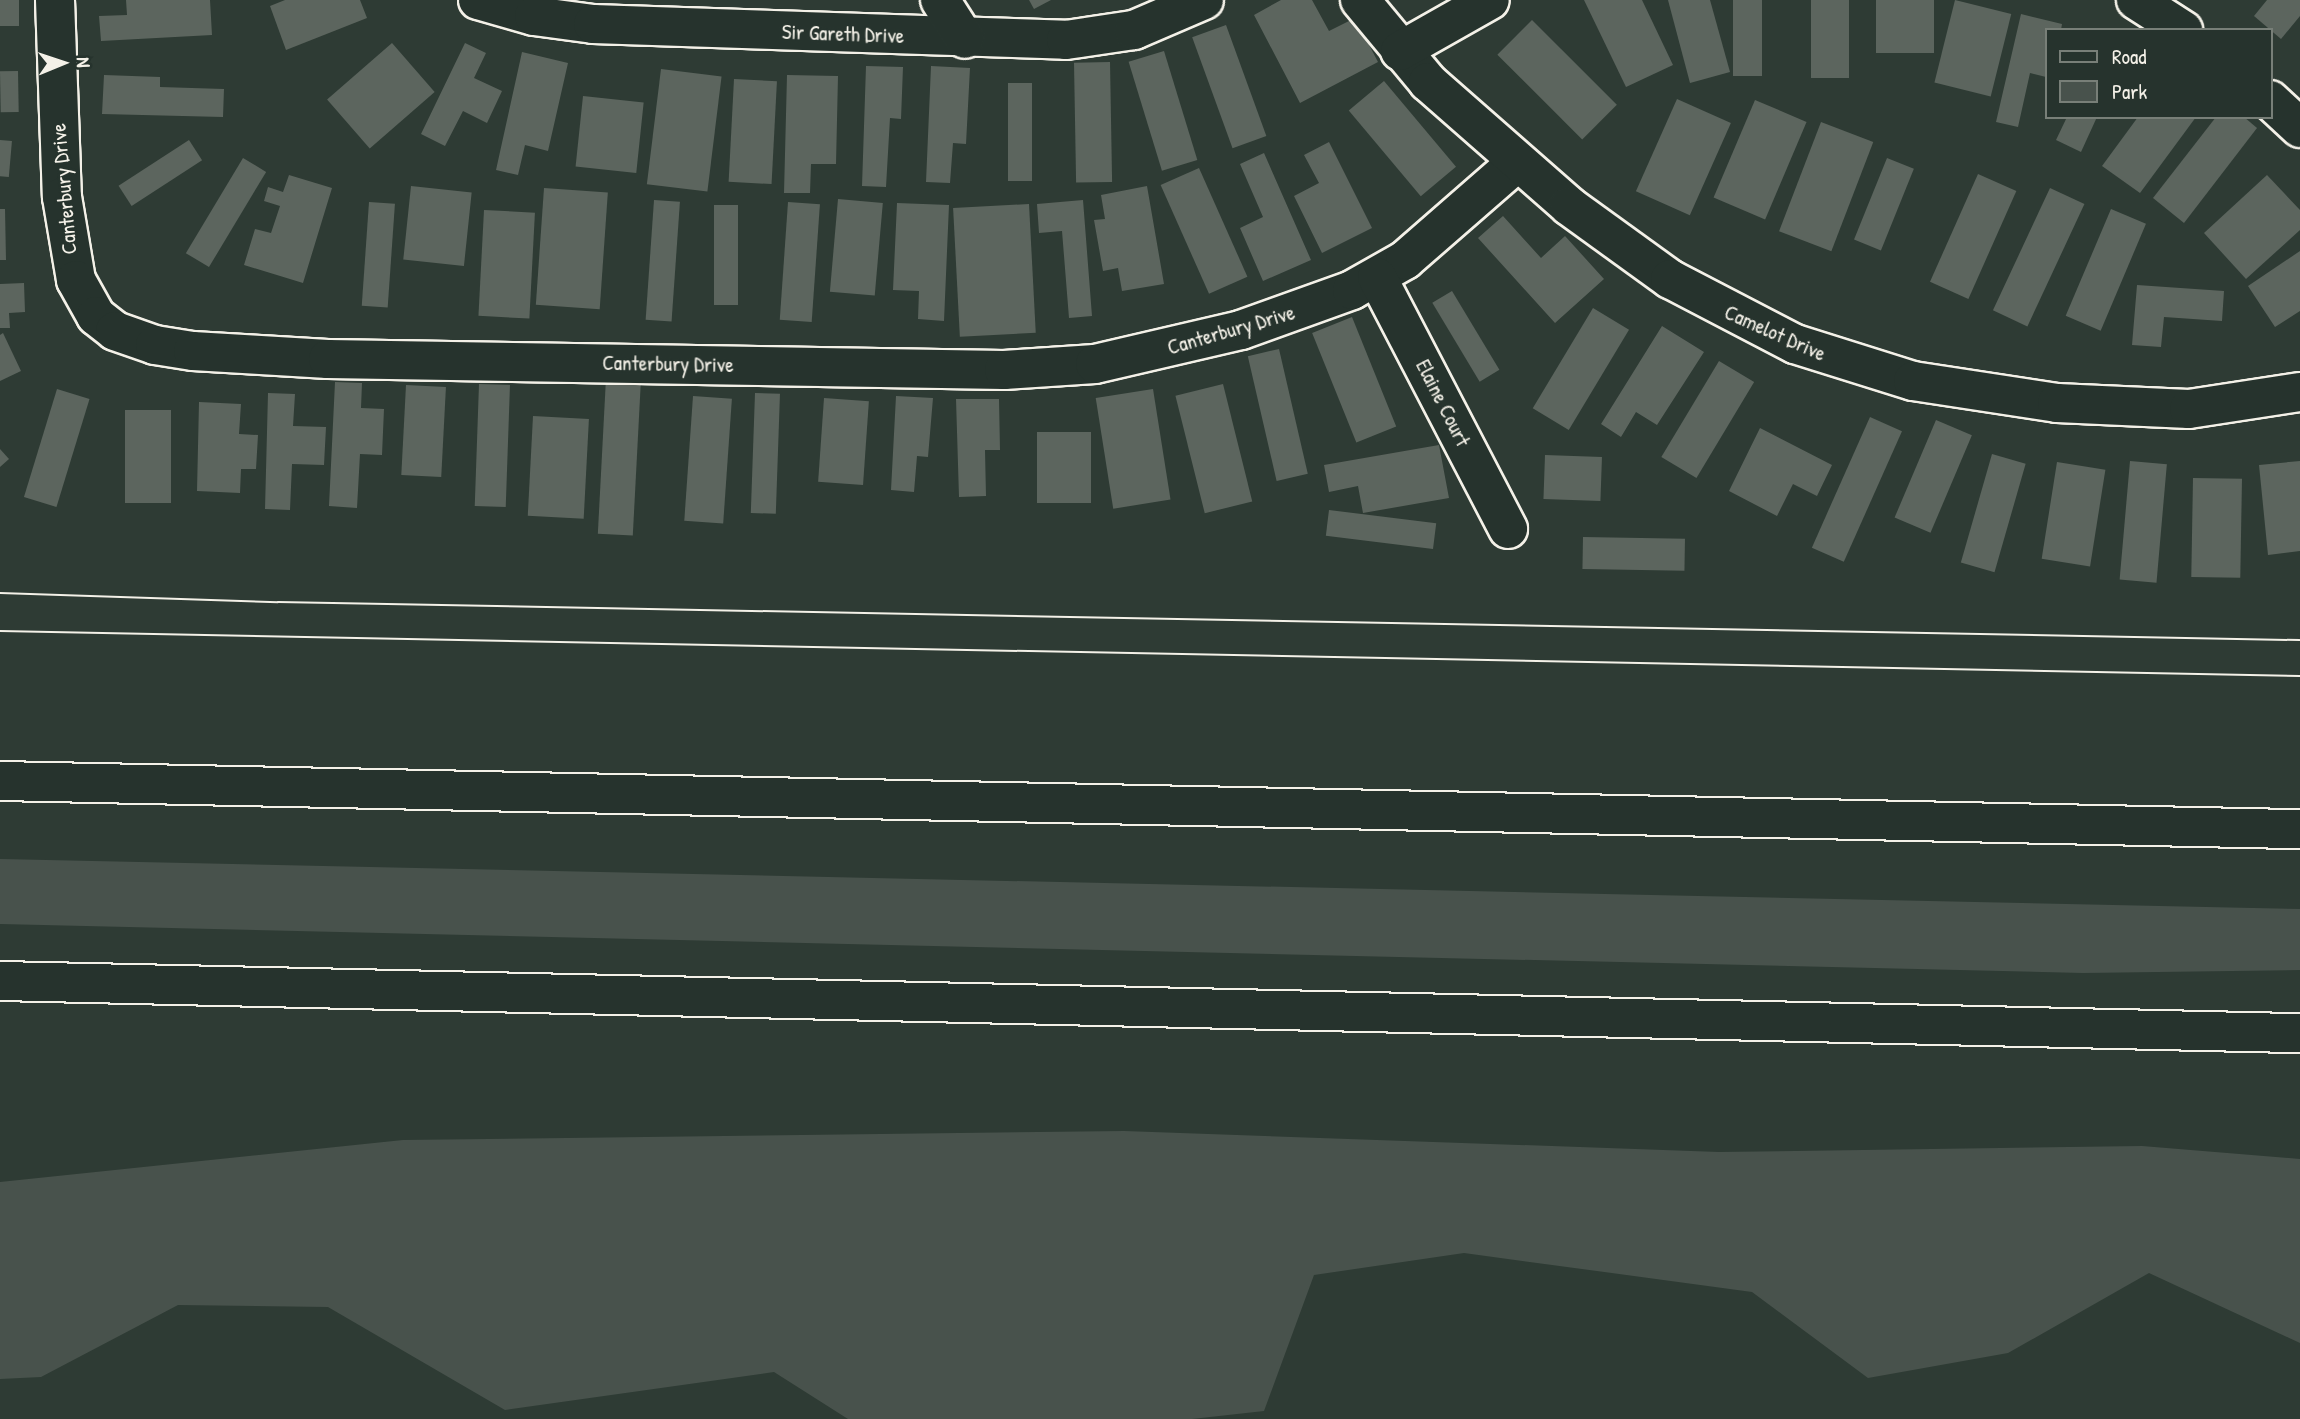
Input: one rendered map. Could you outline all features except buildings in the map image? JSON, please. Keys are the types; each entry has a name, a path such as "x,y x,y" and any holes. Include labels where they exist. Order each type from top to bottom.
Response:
{"main road":[{"name":"Canterbury Drive","path":"55,0 59,155 71,263 96,316 127,337 155,345 239,355 328,359 1043,369 1096,364 1197,342 1279,318 1377,276 1435,236 1517,163"},
{"name":"Sir Gareth Drive","path":"478,0 534,16 593,24 965,39 1066,40 1134,30 1204,0"},
{"path":"940,0 965,39"},
{"name":"Camelot Drive","path":"1360,0 1400,51 1517,163 1618,242 1711,304 1795,344 1868,370 2014,399 2132,408 2214,407 2300,392"},
{"path":"1400,51 1490,0"},
{"path":"2136,0 2180,28"},
{"path":"2272,102 2300,128"},
{"name":"Elaine Court","path":"1377,276 1508,529"},
{"path":"0,781 2300,829"},
{"path":"0,981 2300,1033"}],"green space":[{"path":"0,859 2300,909 2300,970 2083,973 0,924"},
{"path":"1124,1131 1719,1152 2142,1146 2300,1159 2300,1343 2149,1273 2008,1353 1868,1378 1752,1292 1464,1253 1314,1275 1264,1411 1192,1419 848,1419 774,1372 505,1410 328,1307 178,1305 41,1377 0,1379 0,1182 403,1140"}],"tram line":[{"path":"0,593 278,602 2300,640"},
{"path":"0,631 2300,676"}]}
